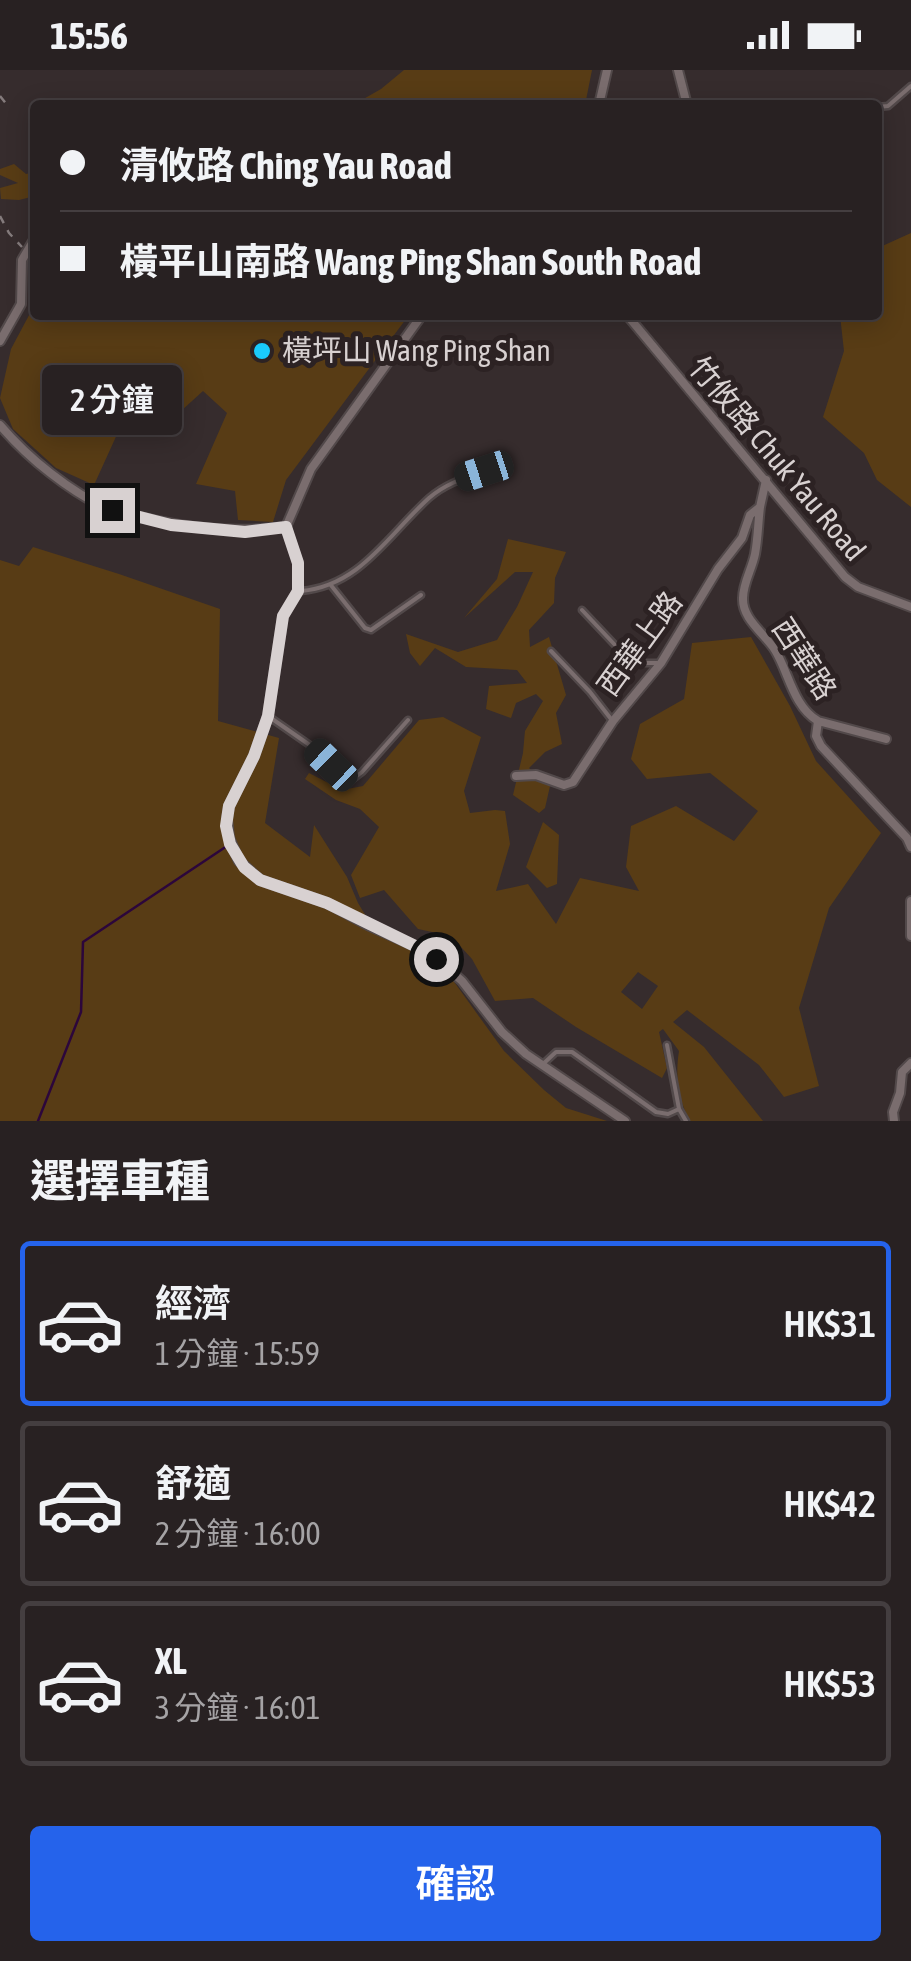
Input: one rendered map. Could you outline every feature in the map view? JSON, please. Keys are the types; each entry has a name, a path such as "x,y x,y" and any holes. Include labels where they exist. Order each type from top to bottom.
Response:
{"street":[{"path":"600,100 607,70"},
{"path":"678,70 686,100"},
{"path":"0,341 21,304 21,271 30,245"},
{"path":"418,320 310,469 286,527 298,563 298,591 283,616 268,716 227,812 228,838 239,861 260,880 327,903 430,954 462,981 510,1040 625,1121"},
{"name":"竹攸路 Chuk Yau Road","path":"631,320 845,577 858,587 911,607"},
{"path":"0,425 15,443 58,478 112,510 171,525 245,532 286,527"},
{"name":"西華上路","path":"516,776 536,775 564,785 573,782 613,721 661,662 718,568 742,538 750,516 760,507 766,480"},
{"name":"西華路","path":"760,507 755,556 743,598 747,617 776,651 808,715 886,739"},
{"name":"西華路","path":"818,721 816,736 820,746 907,838 911,847"},
{"path":"911,902 911,936"},
{"path":"894,1121 892,1112 900,1094 902,1072 911,1063"}],"lane":[{"path":"882,107 911,86"},
{"path":"298,591 320,590 353,573 377,554 431,496 455,481 484,471"},
{"path":"330,584 365,628 371,630 421,595"},
{"path":"582,610 632,663 661,662"},
{"path":"552,651 613,721"},
{"path":"268,716 314,748 349,782 408,720"},
{"path":"667,1045 679,1109 686,1121"},
{"path":"542,1065 554,1053 569,1051 656,1112 668,1114 679,1109"}],"path":[{"path":"0,96 8,106"},
{"path":"0,216 16,243 26,250"}],"shaded area":[{"path":"404,70 592,70 586,100 362,100"},
{"path":"14,164 30,173 30,197 1,199 0,188 18,183 0,175 0,169"},
{"path":"911,233 911,507 877,480 864,453 823,417 844,351 841,320 882,320 882,246"},
{"path":"30,313 30,320 405,320 286,480 273,522 238,520 235,491 196,484 227,413 203,391 170,421 129,408 94,485 56,468 13,429 0,398 11,349"},
{"path":"508,539 566,552 555,578 554,603 529,630 530,647 549,637 566,695 556,713 562,744 545,752 529,768 550,786 545,808 539,813 513,795 525,731 543,701 536,694 516,703 511,718 486,709 489,686 527,683 517,670 466,667 435,648 420,666 410,653 406,634 458,652 497,640 533,572 515,572 464,618 497,579"},
{"path":"33,547 220,609 218,721 279,738 265,823 310,857 314,825 377,934 439,961 504,1051 544,1090 566,1108 607,1121 0,1121 0,560 19,566"},
{"path":"751,637 816,761 881,833 829,908 799,1008 819,1086 784,1097 759,1065 687,1010 673,1022 704,1047 763,1121 690,1121 678,1087 679,1051 663,1029 659,1032 667,1068 662,1078 533,998 495,1001 472,959 451,936 418,929 384,890 360,898 351,875 379,827 360,809 336,800 305,779 309,773 342,790 363,786 419,720 443,717 481,737 464,791 470,813 505,811 510,844 496,891 528,884 556,924 580,878 639,891 626,867 631,826 676,806 734,841 758,811 710,773 647,779 631,759 640,724 684,699 692,643","holes":["638,972 658,986 642,1009 621,992"]},
{"path":"543,822 559,835 557,884 547,888 526,867"}],"waterway":[{"path":"38,1121 81,1012 83,942 230,844"}],"place":[{"name":"橫坪山 Wang Ping Shan","path":"262,351"}],"route":[{"path":"112,510 171,525 245,532 286,527 298,563 298,591 283,616 268,716 254,756 229,806 226,826 230,844 244,867 260,880 327,903 436,959"}]}
